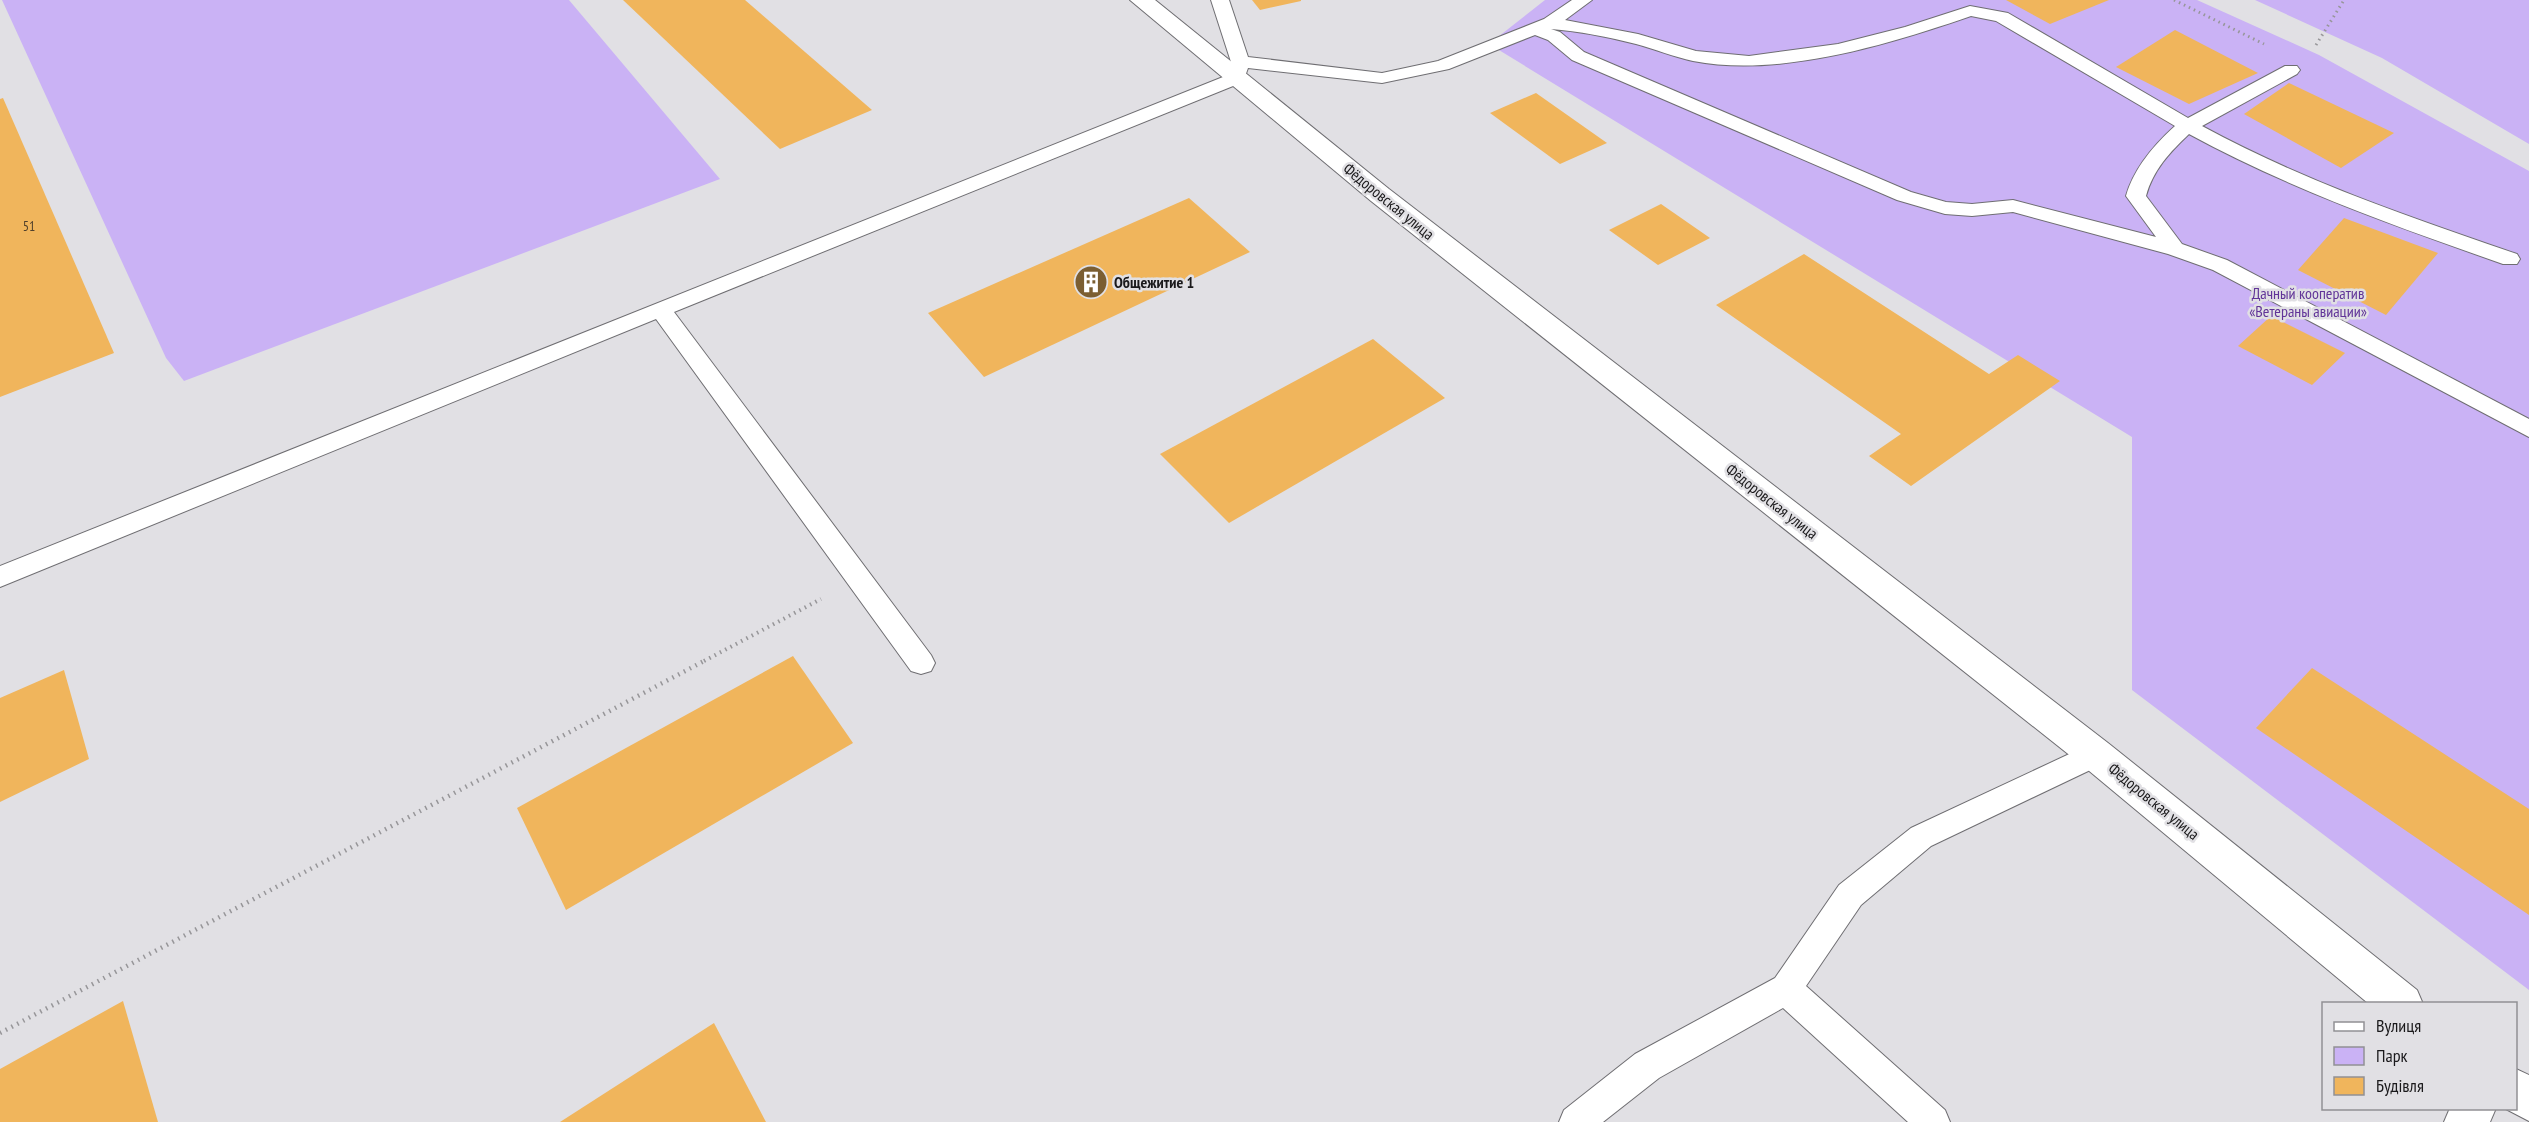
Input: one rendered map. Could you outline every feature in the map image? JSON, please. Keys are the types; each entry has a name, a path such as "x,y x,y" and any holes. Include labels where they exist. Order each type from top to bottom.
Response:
{"street":[{"name":"Фёдоровская улица","path":"1140,0 1238,70 1380,195 2096,754 2400,1002"}],"lane":[{"path":"1220,0 1238,70"},
{"path":"0,577 660,309 1238,70 1383,78 1443,65 1542,26 1583,0"},
{"path":"1542,26 1638,39 1695,56 1749,62 1838,49 1911,31 1970,11 1985,12 2002,17 2186,127 2346,202 2510,259"},
{"path":"1542,26 1578,56 1904,196 1945,207 1972,210 2013,206 2175,249 2220,265 2529,429"},
{"path":"2175,249 2136,196 2140,181 2158,156 2186,127 2290,70"},
{"path":"660,309 921,663"},
{"path":"1576,1122 1647,1066 1786,989 1850,895 1922,837 2096,754"},
{"path":"1786,989 1933,1122"}],"path":[{"path":"2174,0 2267,46 2290,70"},
{"path":"2314,48 2344,0"},
{"path":"0,1033 859,579"}],"green space":[{"path":"2,0 569,0 720,179 184,381 166,358"},
{"name":"Дачный кооператив «Ветераны авиации»","path":"1545,0 2197,0 2319,55 2529,171 2529,990 2132,690 2132,437 1489,44"},
{"path":"2255,0 2529,0 2529,144 2382,58"}],"building":[{"path":"623,0 745,0 872,110 780,149"},
{"path":"1252,0 1301,0 1301,1 1260,10"},
{"path":"2006,0 2109,0 2050,24"},
{"path":"2175,30 2258,73 2189,104 2116,67"},
{"path":"2289,83 2394,133 2341,168 2244,114"},
{"path":"1536,93 1607,143 1560,164 1490,113"},
{"path":"3,98 114,353 0,397 0,99"},
{"name":"Общежитие 1","path":"1189,198 1250,252 984,377 928,313"},
{"path":"1661,204 1710,238 1658,265 1609,230"},
{"path":"2344,218 2438,253 2386,315 2298,270"},
{"path":"1804,254 1989,374 2018,355 2060,381 1911,486 1869,456 1901,434 1716,305"},
{"path":"2271,316 2345,353 2312,385 2238,346"},
{"path":"1373,339 1445,398 1229,523 1160,454"},
{"path":"793,656 853,743 566,910 517,808"},
{"path":"2312,668 2529,809 2529,915 2256,728"},
{"path":"64,670 89,759 0,802 0,698"},
{"path":"123,1001 158,1122 0,1122 0,1069"},
{"path":"714,1023 766,1122 560,1122"}],"place":[{"name":"Общежитие 1","path":"1091,282"}]}
